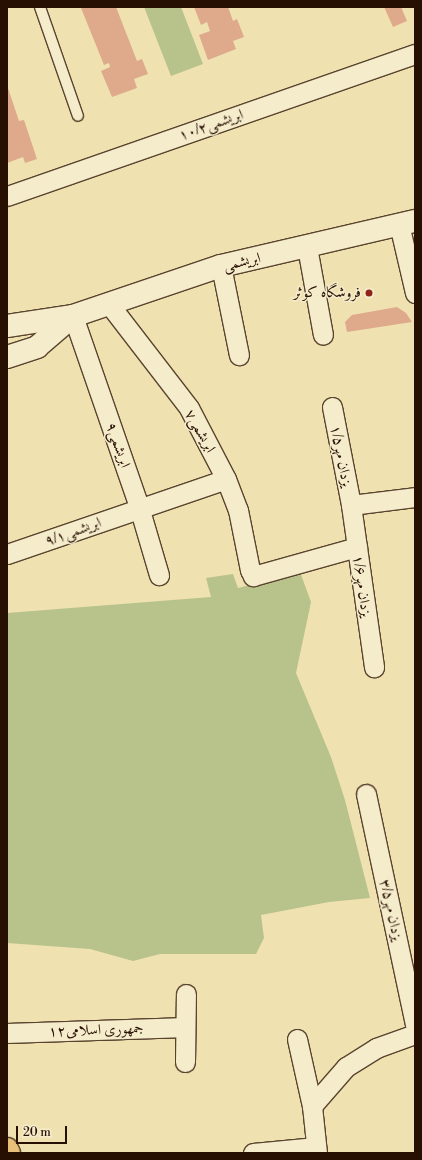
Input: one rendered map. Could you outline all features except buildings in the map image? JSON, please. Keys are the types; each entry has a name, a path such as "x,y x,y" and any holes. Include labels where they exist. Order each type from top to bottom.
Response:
{"main road":[{"name":"ابریشمی","path":"73,316 221,266 407,223"},
{"path":"7,326 73,316"},
{"path":"7,357 37,347 73,316"},
{"path":"7,1149 9,1153"}],"street":[{"name":"۱۰/۲ابریشمی","path":"7,196 415,54"},
{"path":"407,223 415,293"},
{"path":"306,247 324,335"},
{"path":"221,266 239,354"},
{"name":"ابریشمی۷","path":"109,304 189,408 226,479 238,510 250,570 253,576 357,547"},
{"name":"ابریشمی۹","path":"73,316 139,507 159,575"},
{"name":"۱/۵یزدان مهر","path":"332,407 351,505"},
{"name":"۹/۱ابریشمی","path":"7,554 139,507 226,479"},
{"path":"351,505 415,497"},
{"name":"۱/۶یزدان مهر","path":"351,505 374,667"},
{"name":"۳/۵یزدان مهر","path":"366,794 415,1025"},
{"path":"185,1062 186,994"},
{"name":"جمهوری اسلامی۱۲","path":"7,1033 185,1027"},
{"path":"312,1106 346,1067 376,1048 415,1034"},
{"path":"253,1153 317,1150 312,1106 297,1039"}],"lane":[{"path":"40,7 78,116"}],"green space":[{"path":"144,7 181,7 203,64 171,76"},
{"path":"300,572 311,602 296,673 331,757 345,800 370,898 329,902 261,915 264,938 256,954 160,954 133,961 90,949 7,943 7,613 211,597 206,578 233,574 238,588"}],"place":[{"name":"فروشگاه کوثر","path":"369,293"}]}
